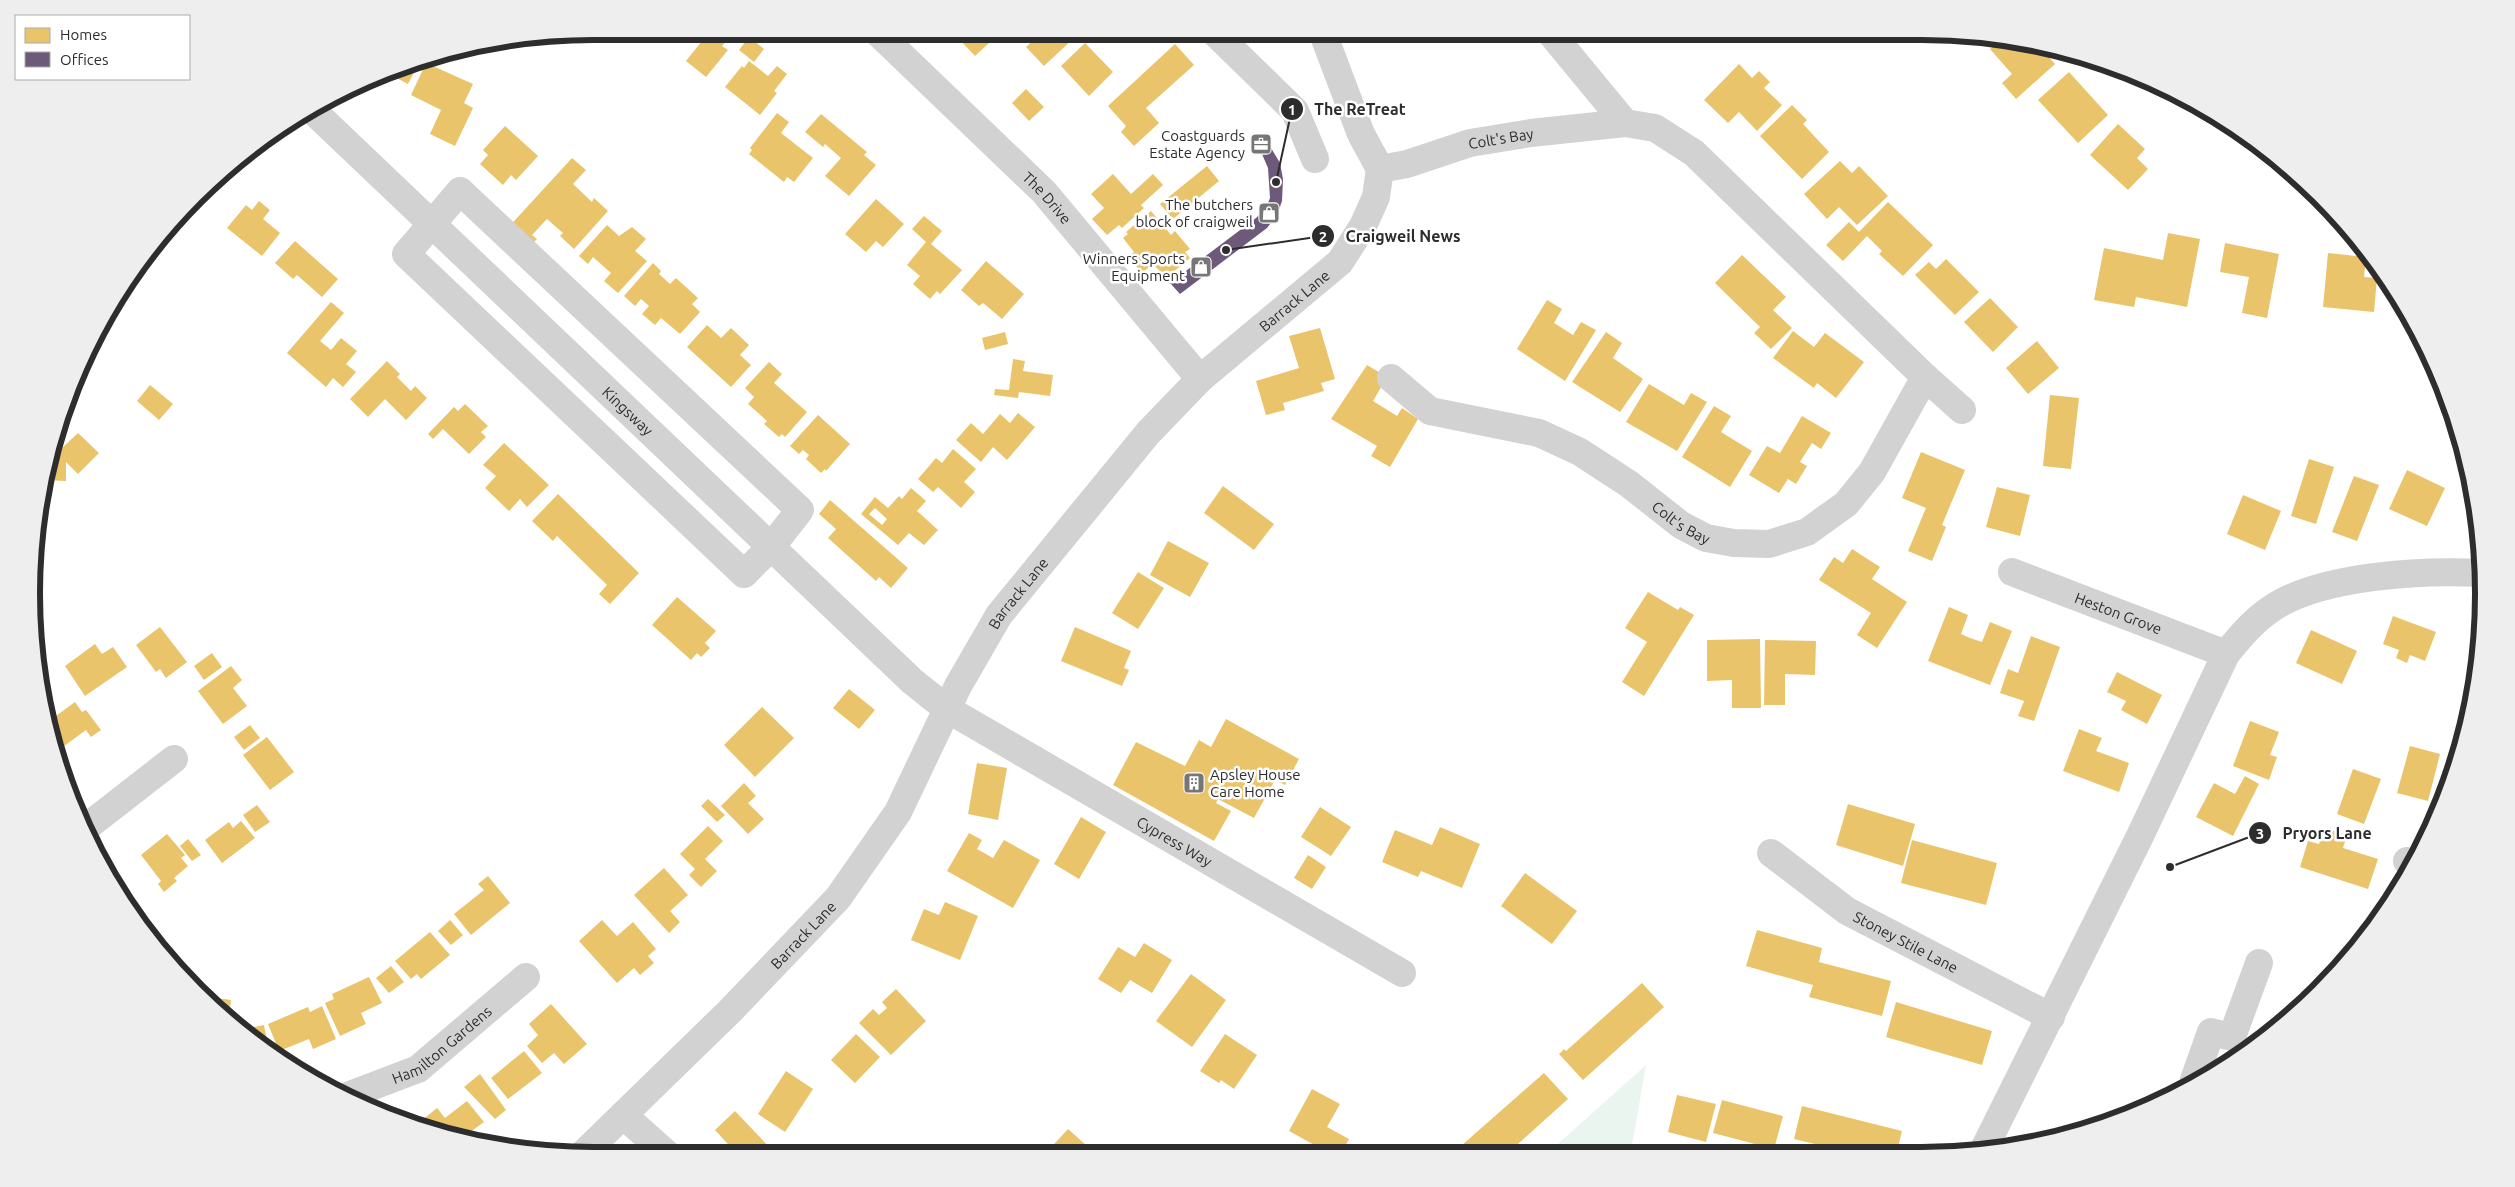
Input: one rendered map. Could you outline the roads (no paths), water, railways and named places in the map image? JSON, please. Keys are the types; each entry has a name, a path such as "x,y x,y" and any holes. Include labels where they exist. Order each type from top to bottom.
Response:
{"street":[{"name":"The Drive","path":"885,40 1044,192 1200,379"},
{"path":"1222,40 1296,110 1314,159"},
{"path":"1325,40 1361,134 1380,168"},
{"path":"1556,40 1625,123"},
{"name":"Kingsway","path":"317,114 912,681 947,710"},
{"name":"Colt's Bay","path":"1380,168 1408,164 1470,143 1531,133 1625,123 1655,128 1694,153 1925,377 1962,410"},
{"name":"Barrack Lane","path":"590,1147 730,1011 838,898 898,812 958,686 999,616 1148,433 1200,379 1340,262 1363,226 1376,197 1380,168"},
{"path":"460,191 800,510 771,546 744,574 406,254 460,191"},
{"name":"Colt's Bay","path":"1391,378 1430,411 1539,433 1580,452 1629,484 1681,525 1706,538 1734,543 1769,544 1807,532 1846,504 1872,472 1925,377"},
{"path":"1992,1142 2226,654 2244,632 2271,608 2308,591 2363,580 2439,571 2474,573"},
{"name":"Heston Grove","path":"2012,572 2226,654"},
{"name":"Cypress Way","path":"947,710 1402,974"},
{"path":"91,824 174,759"},
{"name":"Stoney Stile Lane","path":"1771,853 1847,911 2051,1017"},
{"path":"2196,1074 2211,1032 2232,1037 2259,963"},
{"name":"Hamilton Gardens","path":"356,1093 418,1069 526,977"},
{"path":"623,1115 658,1147"}],"place":[{"name":"Coastguards Estate Agency","path":"1261,144"},
{"name":"The ReTreat","path":"1276,182"},
{"name":"The butchers block of craigweil","path":"1269,213"},
{"name":"Craigweil News","path":"1226,250"},
{"name":"Winners Sports Equipment","path":"1201,267"},
{"name":"Apsley House Care Home","path":"1194,783"},
{"name":"Pryors Lane","path":"2170,867"}]}
